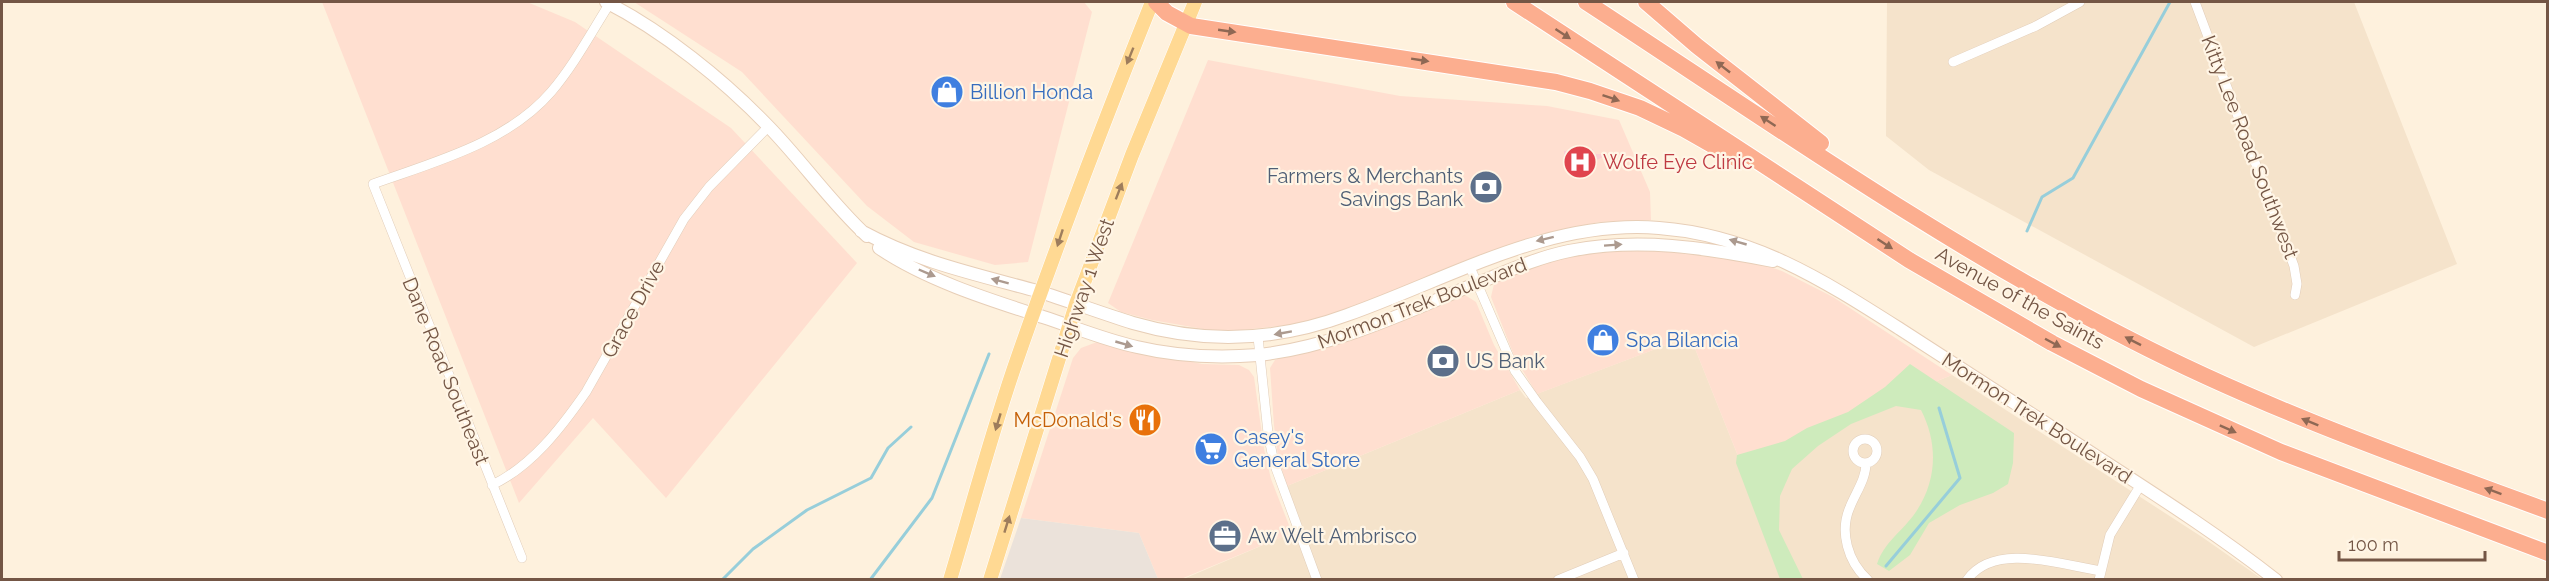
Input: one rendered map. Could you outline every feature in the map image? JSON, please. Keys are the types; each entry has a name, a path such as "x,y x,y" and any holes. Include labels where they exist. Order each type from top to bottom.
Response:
{"highway":[{"path":"1154,2 1185,24 1530,77 1590,91 1640,108 1684,129 1857,226"},
{"name":"Avenue of the Saints","path":"1514,2 1930,273 2002,315 2195,415 2317,467 2547,553"},
{"name":"Avenue of the Saints","path":"1586,2 1936,231 2109,329 2211,378 2340,434 2547,511"},
{"path":"1646,2 1781,113 1936,231"}],"main road":[{"name":"Mormon Trek Boulevard","path":"608,2 691,58 769,126 879,249 895,259 978,294 1107,339 1154,350 1191,355 1259,355 1315,345 1345,336 1545,257 1597,246 1622,244 1697,248 1792,265"},
{"name":"Highway 1 West","path":"950,579 1013,371 1035,314 1061,234 1154,2"},
{"name":"Highway 1 West","path":"990,579 1076,304 1132,154 1195,2"},
{"name":"Mormon Trek Boulevard","path":"861,231 891,247 924,260 1164,330 1217,338 1258,337 1308,327 1346,316 1533,242 1595,229 1627,226 1688,231 1720,237 1746,244 1792,265 1848,296 2216,534 2276,579"}],"street":[{"name":"Dane Road Southeast","path":"522,558 373,184 468,148 529,112 552,91 570,67 608,2"},
{"path":"1953,62 2036,26 2080,2"},
{"name":"Kitty Lee Road Southwest","path":"2195,2 2294,266 2297,284 2295,295"},
{"name":"Grace Drive","path":"492,485 515,472 536,453 572,412 586,392 684,219 709,187 769,126"},
{"path":"1470,267 1515,371 1580,457 1593,479 1634,579"},
{"path":"1258,337 1268,433 1274,463 1317,579"},
{"path":"1866,463 1864,477 1849,508 1845,530 1850,557 1868,579"},
{"path":"1967,579 1982,565 2005,558 2027,559 2100,575 2110,535 2140,486"},
{"path":"1558,579 1624,553"}],"shaded area":[{"path":"322,2 527,2 575,22 731,128 857,263 666,498 593,418 519,503"},
{"path":"634,2 1084,2 1092,12 1028,262 995,265 914,242 867,206 742,72"},
{"path":"1887,2 2354,2 2457,264 2254,347 1929,170 1886,136"},
{"path":"1208,60 1400,96 1547,106 1619,120 1650,192 1651,220 1599,222 1537,235 1467,260 1342,312 1297,324 1242,330 1209,330 1121,312 1108,303"},
{"name":"Wolfe Eye Clinic","path":"1593,149 1593,154 1603,154 1603,157 1569,173 1564,161 1564,151"},
{"path":"1634,248 1741,258 1782,271 1833,297 1952,375 1740,461 1690,336 1537,394 1515,358 1491,297 1494,284 1498,280 1544,263 1587,253"},
{"path":"1465,295 1476,302 1494,345 1520,390 1287,486 1278,457 1274,426 1270,368 1275,360"},
{"path":"1690,336 1740,461 1952,375 2202,537 2262,579 1181,580 1303,528 1287,486 1520,390 1526,398"},
{"path":"1097,342 1202,364 1239,365 1249,370 1254,377 1264,449 1271,479 1292,533 1181,579 1158,579 1139,533 1021,518 1073,358 1081,348"},
{"path":"1021,518 1139,533 1158,579 1000,579"}],"green space":[{"path":"1910,364 2014,433 2013,463 2008,484 1993,493 1960,505 1929,523 1910,555 1889,571 1877,564 1888,544 1913,516 1927,491 1933,464 1931,437 1921,410 1896,406 1851,424 1818,446 1792,469 1780,496 1779,530 1803,579 1780,579 1736,463 1737,455 1785,441 1807,428 1848,412 1885,387"}],"waterway":[{"path":"2027,231 2042,197 2073,178 2170,2"},
{"path":"870,580 932,498 989,354"},
{"path":"1886,566 1960,478 1939,408"},
{"path":"722,580 753,549 807,510 871,478 888,448 911,427"}],"place":[{"name":"Billion Honda","path":"947,92"},
{"name":"Wolfe Eye Clinic","path":"1580,162"},
{"name":"Farmers & Merchants Savings Bank","path":"1486,187"},
{"name":"Spa Bilancia","path":"1603,340"},
{"name":"US Bank","path":"1443,361"},
{"name":"McDonald's","path":"1145,420"},
{"name":"Casey's General Store","path":"1211,449"},
{"name":"Aw Welt Ambrisco","path":"1225,536"}]}
